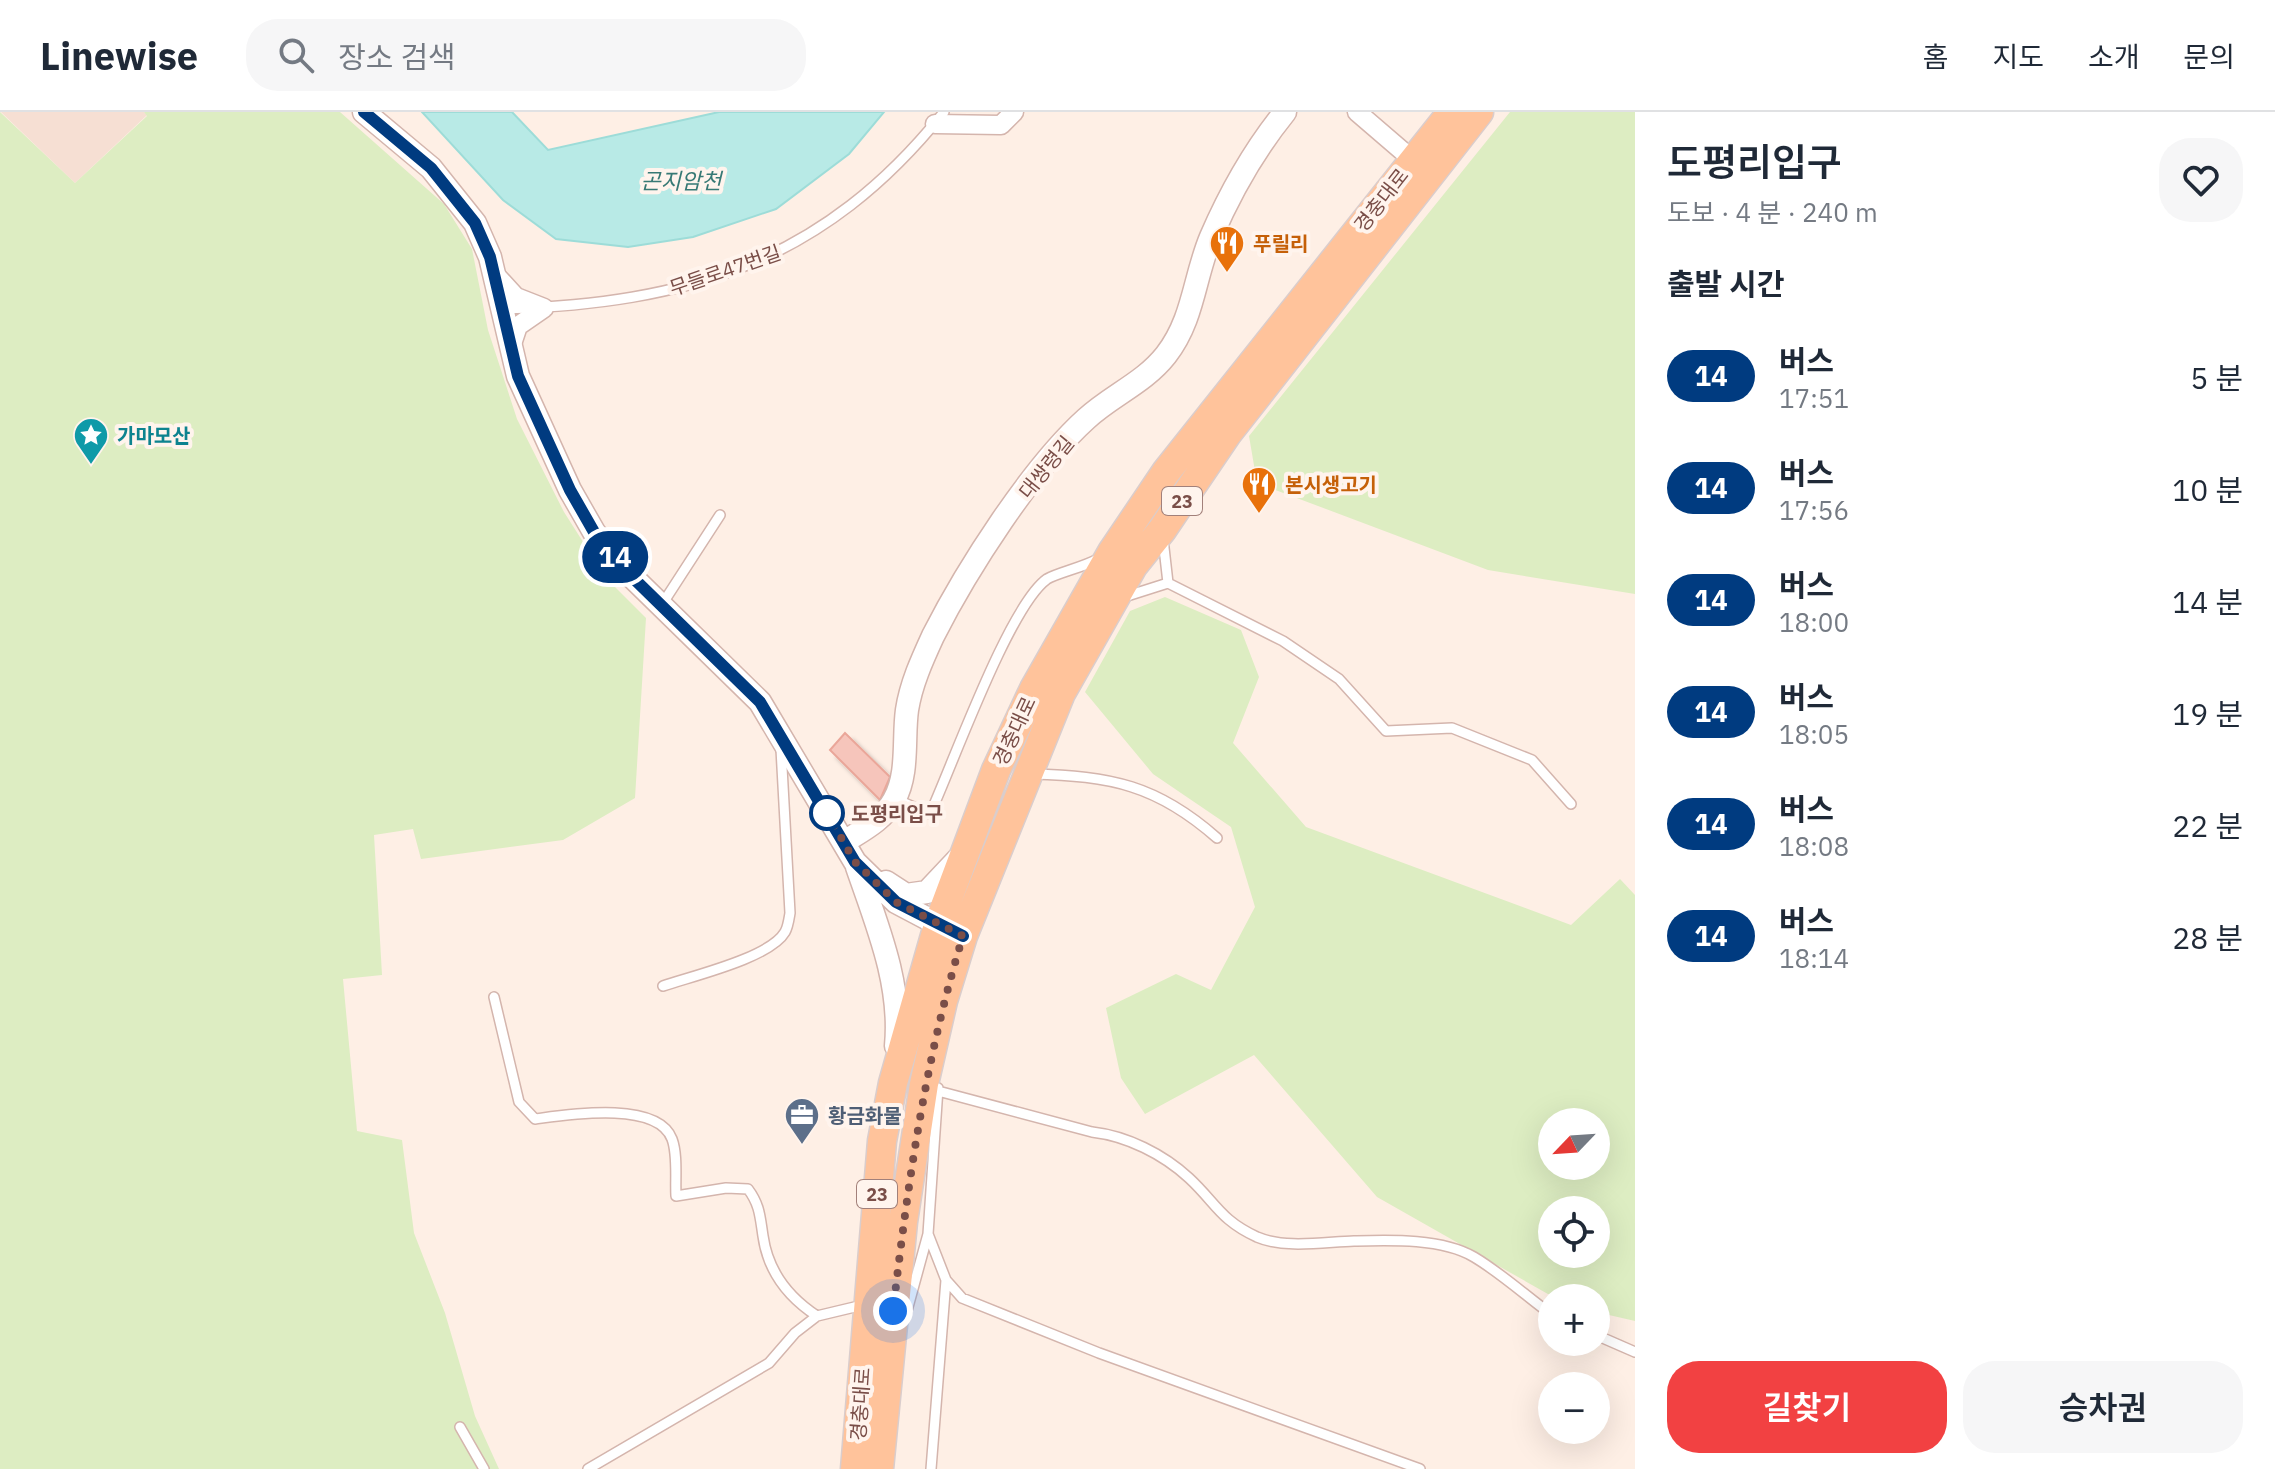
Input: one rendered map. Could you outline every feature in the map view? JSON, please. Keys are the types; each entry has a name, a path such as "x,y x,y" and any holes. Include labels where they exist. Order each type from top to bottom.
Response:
{"main road":[{"name":"경충대로","path":"855,1469 866,1305 882,1141 893,1083 951,931 1028,774 1061,693 1133,566 1162,530 1227,434 1421,167 1452,112"},
{"name":"경충대로","path":"879,1469 886,1370 924,1084 943,1001 951,931 966,850 996,770 1034,689 1112,552 1166,472 1421,167 1479,112"}],"street":[{"path":"364,112 431,168 475,223 493,272 518,376 539,426 594,532 661,606 760,702 855,862 892,974 898,1021 893,1083"},
{"path":"940,118 1001,125 1014,112"},
{"name":"대쌍령길","path":"895,799 903,767 907,710 917,671 935,634 992,538 1069,437 1088,417 1144,380 1167,354 1188,320 1210,239 1262,141 1285,112"},
{"path":"1357,112 1421,167"},
{"path":"493,272 516,297 544,308"},
{"path":"511,347 518,326 544,308"},
{"path":"844,842 875,823 895,799"},
{"path":"855,862 906,895 927,892 966,850"},
{"path":"855,862 896,902 951,931"}],"lane":[{"name":"무들로47번길","path":"501,309 544,308 674,290 786,250 833,221 886,178 940,118"},
{"path":"661,606 720,515"},
{"path":"1162,530 1168,583"},
{"path":"895,799 930,814 1013,623 1048,579 1079,570 1112,552"},
{"path":"1113,601 1168,583 1283,641 1339,679 1386,731 1452,728 1532,760 1571,804"},
{"path":"663,986 771,947 785,933 790,913 781,733"},
{"path":"1028,774 1119,782 1186,810 1217,838"},
{"path":"494,997 519,1102 535,1119 590,1112 641,1116 662,1127 672,1139 676,1196 726,1188 748,1189 759,1204 770,1266 793,1300 817,1316"},
{"path":"886,1370 918,1280 928,1234 943,1001"},
{"path":"938,1091 1092,1132 1117,1135 1149,1151 1189,1178 1215,1210 1236,1227 1262,1239 1301,1243 1383,1240 1442,1246 1471,1255 1538,1305"},
{"path":"928,1234 946,1280 962,1298 1420,1469"},
{"path":"931,1469 946,1280"},
{"path":"588,1469 769,1363 795,1333 817,1316 866,1305"},
{"path":"1610,1341 1635,1352"},
{"path":"460,1427 484,1469"}],"shaded area":[{"path":"1,112 144,112 147,115 75,183"}],"green space":[{"path":"0,112 75,183 147,116 144,112 340,112 444,204 472,249 488,330 517,419 564,512 606,578 646,618 635,798 563,840 421,859 413,829 374,835 382,975 343,979 357,1131 402,1140 414,1233 445,1313 475,1416 499,1469 0,1469"},
{"path":"1510,112 1635,112 1635,594 1488,570 1257,483 1249,436"},
{"path":"1165,597 1241,630 1259,677 1233,743 1306,827 1571,925 1620,879 1635,895 1635,1321 1610,1315 1610,1284 1538,1284 1538,1288 1377,1197 1254,1055 1145,1114 1121,1078 1106,1008 1176,974 1211,990 1255,907 1231,827 1153,774 1085,692 1130,611"}],"water":[{"name":"곤지암천","path":"422,112 512,112 548,150 719,112 884,112 849,154 776,209 693,237 628,247 556,239 503,200"}],"building":[{"path":"845,733 890,777 880,800 830,750"}],"bus line":[{"name":"14","path":"364,112 431,168 475,223 490,257 518,376 570,490 594,532 624,569 760,702 855,862 896,902 963,936"}],"place":[{"name":"푸릴리","path":"1227,274"},
{"name":"가마모산","path":"91,466"},
{"name":"본시생고기","path":"1259,515"},
{"name":"도평리입구","path":"827,813"},
{"name":"황금화물","path":"802,1146"}],"route":[{"path":"827,813 855,862 896,902 963,936 943,1001 924,1084 893,1311"}]}
